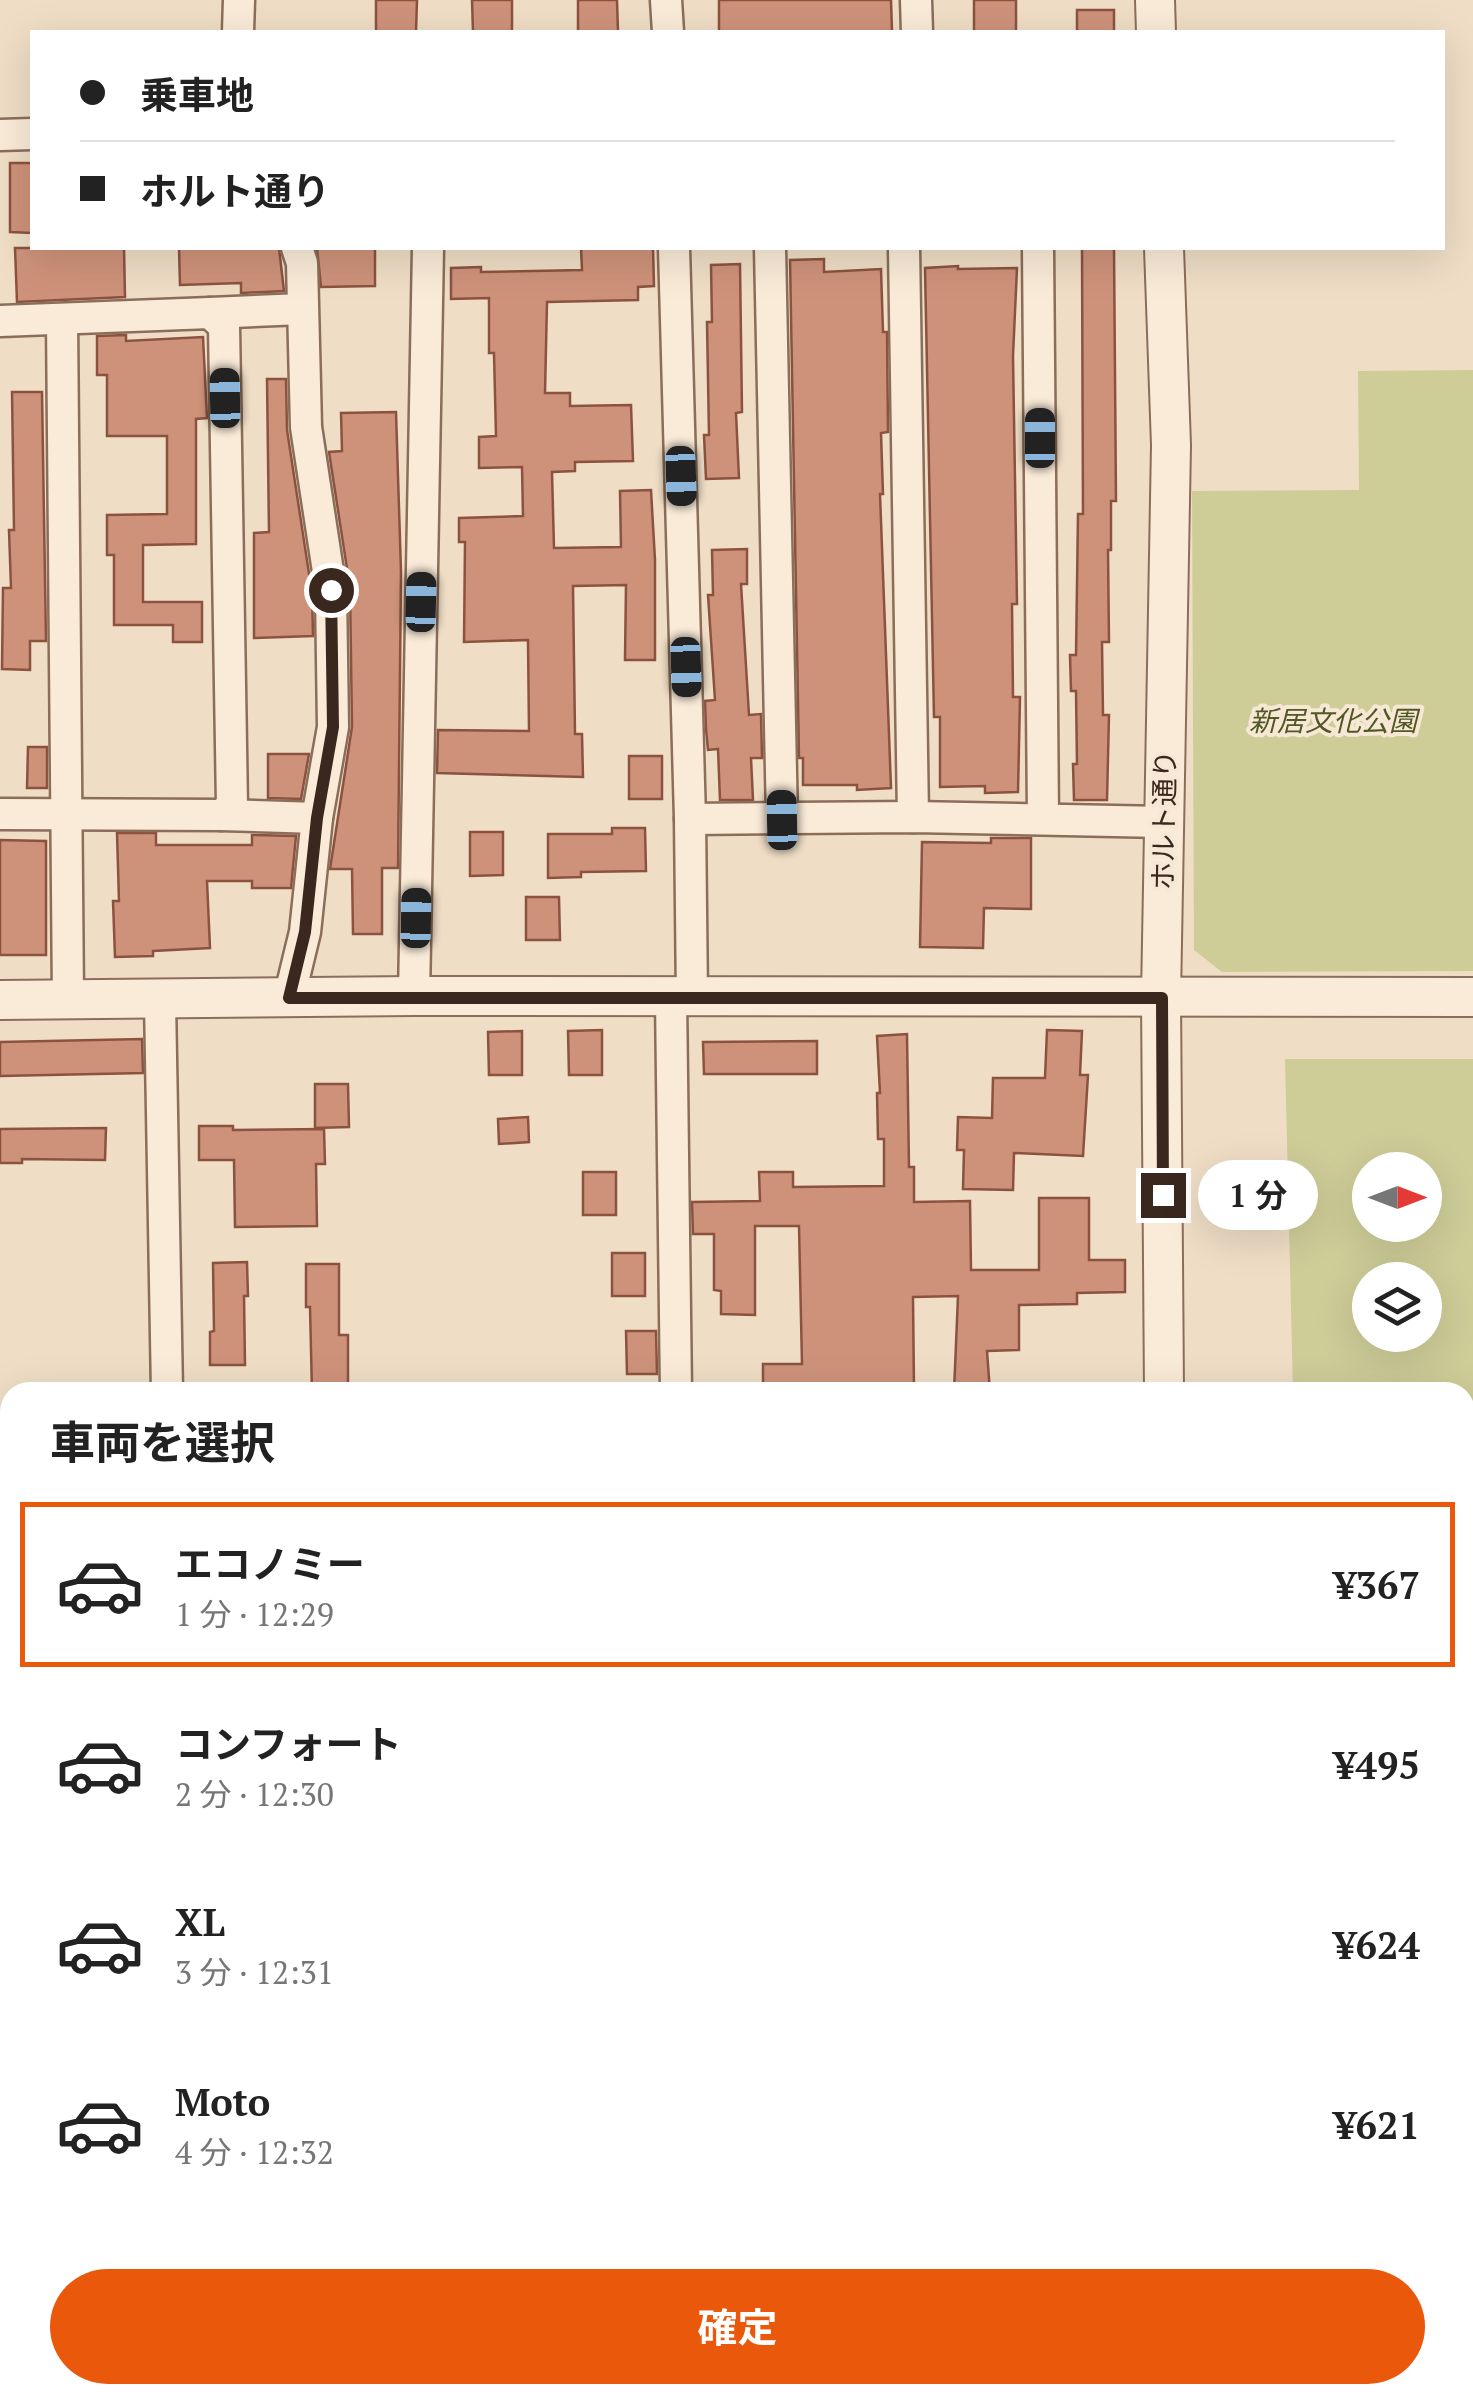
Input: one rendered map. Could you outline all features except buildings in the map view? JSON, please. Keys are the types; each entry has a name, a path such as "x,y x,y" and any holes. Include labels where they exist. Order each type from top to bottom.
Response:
{"street":[{"path":"238,30 239,0"},
{"path":"666,0 668,30"},
{"path":"916,0 917,30"},
{"path":"1155,0 1156,30"},
{"path":"0,135 30,134"},
{"path":"289,998 305,932 317,818 333,727 334,669 331,590 306,427 299,250"},
{"path":"414,996 428,250"},
{"path":"674,250 690,819 681,998 676,1382"},
{"path":"770,250 782,820"},
{"path":"904,250 913,817"},
{"path":"1038,250 1043,819"},
{"name":"ホルト通り","path":"1164,250 1172,445 1163,822 1164,1382"},
{"path":"0,321 302,309"},
{"path":"210,313 224,326 232,806 221,814"},
{"path":"62,319 68,1000"},
{"path":"0,814 317,818"},
{"path":"690,819 913,817 1163,822"},
{"path":"0,1000 414,996 1473,998"},
{"path":"160,1000 167,1382"}],"green space":[{"name":"新居文化公園","path":"1473,370 1473,971 1222,972 1194,950 1192,491 1359,490 1358,371"},
{"path":"1285,1059 1473,1059 1473,1382 1293,1382"}],"route":[{"path":"331,590 333,727 317,818 305,932 289,998 1162,998 1163,1195"}]}
